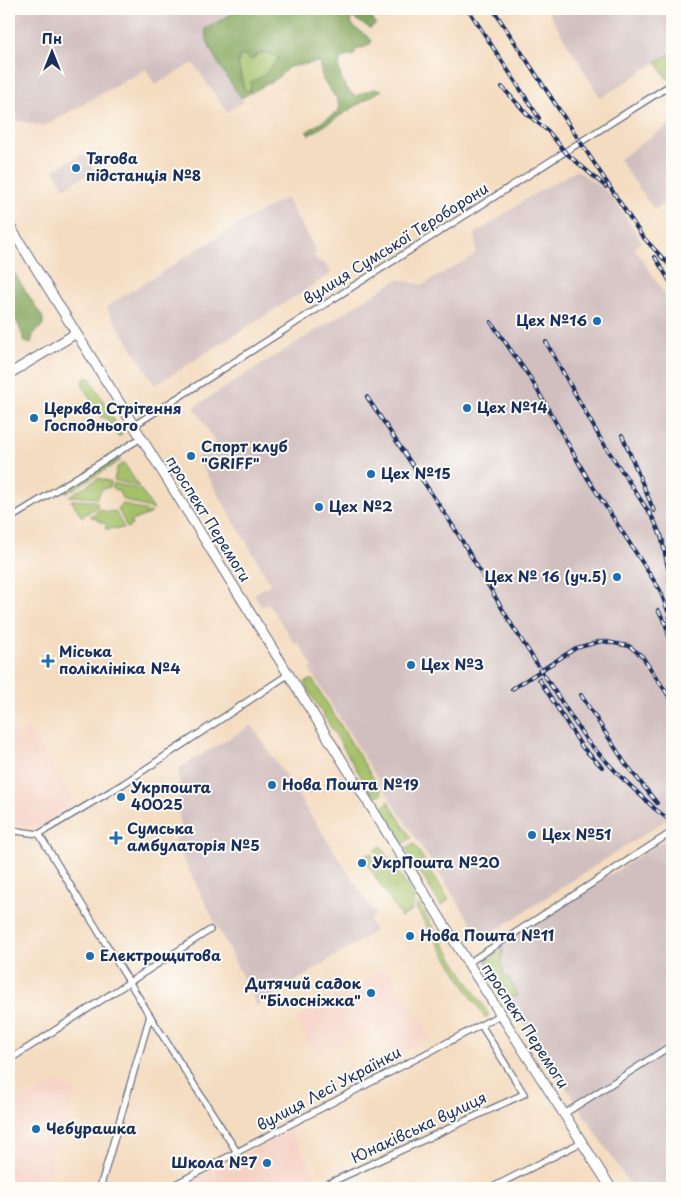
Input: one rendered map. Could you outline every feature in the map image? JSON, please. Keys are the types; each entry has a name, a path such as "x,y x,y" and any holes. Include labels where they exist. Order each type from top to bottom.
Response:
{"main road":[{"name":"проспект Перемоги","path":"9,225 75,334 468,963 611,1188"},
{"path":"9,374 75,334"}],"street":[{"name":"вулиця Сумської Тероборони","path":"133,426 672,84"},
{"path":"9,519 141,438"},
{"path":"9,830 39,834 123,784 289,674"},
{"path":"468,963 672,832"},
{"path":"39,834 150,1016 237,1152"},
{"path":"9,1060 210,930"},
{"name":"вулиця Лесі Українки","path":"168,1188 502,1014"},
{"path":"100,1188 150,1016"},
{"name":"Юнаківська вулиця","path":"325,1185 524,1094 481,1025"},
{"path":"564,1114 672,1045"},
{"path":"491,1188 582,1142"}],"shaded area":[{"path":"9,9 237,9 204,31 243,102 227,112 193,63 155,85 146,69 44,126 9,119"},
{"path":"546,9 672,9 672,52 601,98"},
{"path":"671,123 672,198 654,210 619,159"},
{"path":"82,154 86,156 95,171 64,188 54,170"},
{"path":"577,170 606,191 619,207 642,242 634,247 672,305 672,816 482,939 388,796 310,670 313,667 298,642 295,644 269,604 262,607 254,594 271,584 197,458 199,456 197,452 215,442 194,407 398,279 422,285 470,258 476,253 475,234 532,195"},
{"path":"286,198 316,250 314,256 318,261 325,264 331,274 155,385 106,307 240,223"},
{"path":"9,722 51,788 9,813"},
{"path":"252,725 376,915 369,920 375,931 257,1006 174,840 183,834 180,828 179,768"},
{"path":"28,727 76,804 73,806 75,809 45,827 9,824 9,813 52,788 18,733"},
{"path":"672,836 672,1188 632,1188 480,956"},
{"name":"Дитячий садок \"Білосніжка\"","path":"385,967 432,1038 395,1056 375,1026 316,1056 296,1019"},
{"name":"Чебурашка","path":"54,1082 77,1091 55,1149 44,1188 9,1188 9,1109"},
{"name":"Школа №7","path":"291,1130 322,1188 176,1188"}],"green space":[{"path":"240,9 366,9 376,24 370,28 351,17 351,21 355,28 372,41 368,46 356,50 354,55 341,58 339,63 340,74 347,89 355,96 373,89 382,90 309,135 306,132 339,111 338,101 323,80 319,62 289,67 275,80 241,98 213,55 205,29","holes":["260,53 272,54 279,58 263,76 251,82 250,91 244,90 238,63 240,55 248,57 250,60"]},
{"path":"672,52 671,79 666,77 656,62"},
{"path":"260,53 269,53 279,58 266,73 253,83 250,91 244,90 238,63 240,54 252,59"},
{"path":"9,265 43,318 43,325 33,335 31,344 25,342 9,308"},
{"path":"85,378 90,378 122,433 121,436 117,436 106,418 100,417 82,384"},
{"path":"118,456 120,461 67,493 64,488"},
{"path":"124,463 139,487 114,480 117,467"},
{"path":"99,478 111,482 110,487 102,489 97,498 69,496"},
{"path":"114,483 141,490 154,510 122,499 119,491 112,488"},
{"path":"71,500 96,501 98,506 82,517"},
{"path":"121,503 152,513 131,521 132,525 127,528 118,509"},
{"path":"100,509 107,512 115,511 124,528 105,529 107,525 90,516"},
{"path":"312,679 383,794 377,796 371,793 304,683"},
{"path":"388,801 411,838 402,844 382,811 382,807"},
{"path":"414,844 449,900 441,906 406,849"},
{"path":"381,846 415,899 411,912 401,917 363,857 371,853 373,857 371,859 381,873 389,868 375,850"},
{"path":"418,903 489,1015 485,1018 416,909"},
{"path":"503,949 501,965 504,970 502,972 506,978 508,977 518,996 508,996 486,960"}],"railway":[{"path":"468,9 539,118"},
{"path":"493,9 642,236 672,268"},
{"path":"502,87 528,115 548,131 566,153 606,187"},
{"path":"655,257 672,285"},
{"path":"491,322 531,379 588,479 660,590 669,614 672,630"},
{"path":"546,342 600,438 654,520 663,541"},
{"path":"367,397 455,529 513,627 587,741 620,776 655,809 672,822"},
{"path":"622,435 654,511"},
{"path":"661,535 669,573 672,611"},
{"path":"658,610 665,622 672,648"},
{"path":"512,689 576,648 602,641 629,646 642,656 672,701"},
{"path":"539,679 582,747 602,767"},
{"path":"581,695 625,763 657,803"}],"place":[{"name":"Тягова підстанція №8","path":"76,168"},
{"name":"Цех №16","path":"597,321"},
{"name":"Цех №14","path":"467,408"},
{"name":"Церква Стрітення Господнього","path":"34,418"},
{"name":"Спорт клуб \"GRIFF\"","path":"191,456"},
{"name":"Цех №15","path":"371,474"},
{"name":"Цех №2","path":"319,507"},
{"name":"Цех № 16 (уч.5)","path":"617,577"},
{"name":"Міська поліклініка №4","path":"48,661"},
{"name":"Цех №3","path":"411,665"},
{"name":"Нова Пошта №19","path":"272,785"},
{"name":"Укрпошта 40025","path":"121,797"},
{"name":"Цех №51","path":"532,835"},
{"name":"Сумська амбулаторія №5","path":"116,838"},
{"name":"УкрПошта №20","path":"362,863"},
{"name":"Нова Пошта №11","path":"410,936"},
{"name":"Електрощитова","path":"90,956"},
{"name":"Дитячий садок \"Білосніжка\"","path":"371,993"},
{"name":"Чебурашка","path":"36,1129"},
{"name":"Школа №7","path":"267,1163"}]}
